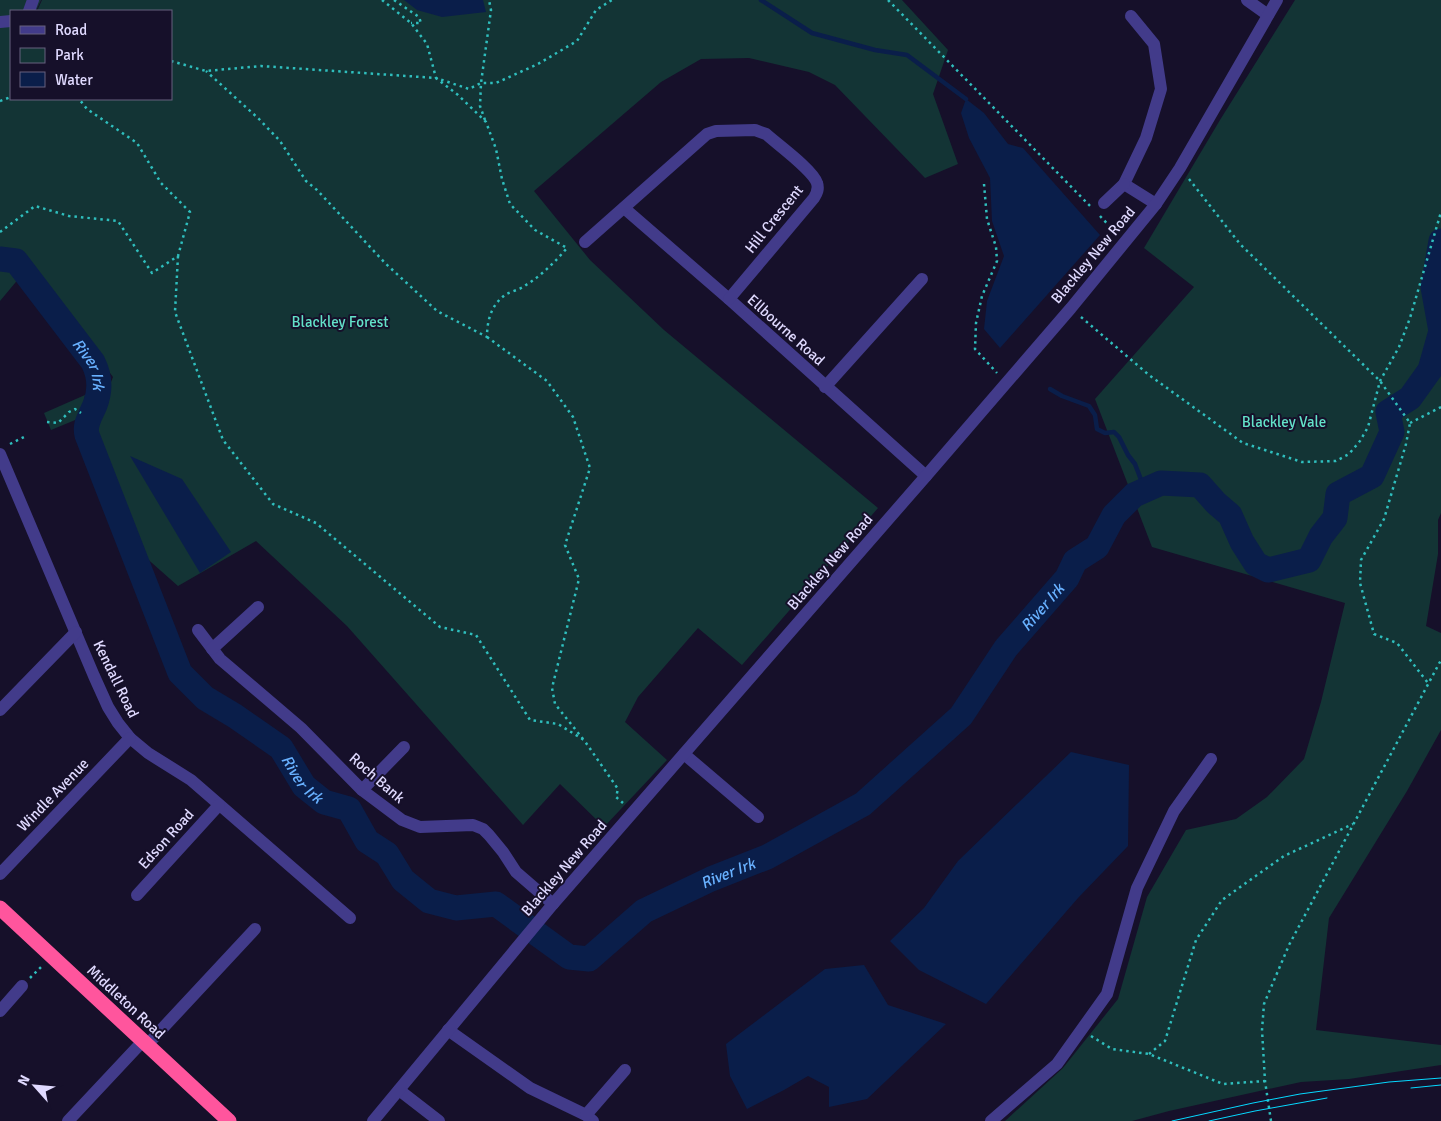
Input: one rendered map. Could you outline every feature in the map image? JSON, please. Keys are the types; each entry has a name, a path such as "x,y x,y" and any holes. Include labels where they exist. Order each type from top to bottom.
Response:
{"highway":[{"name":"Middleton Road","path":"0,908 229,1121"}],"street":[{"path":"1247,0 1268,15"},
{"name":"Blackley New Road","path":"373,1121 553,904 926,476 1156,204 1180,168 1277,0"},
{"path":"1104,203 1124,184 1146,138 1161,89 1154,44 1131,16"},
{"name":"Hill Crescent","path":"585,242 707,134 716,131 755,130 761,132 766,134 809,171 817,183 818,190 814,198 729,299"},
{"path":"1124,184 1156,204"},
{"name":"Ellbourne Road","path":"624,208 729,299 926,476"},
{"path":"825,387 922,279"},
{"name":"Kendall Road","path":"0,454 108,707 118,723 130,738 148,753 191,780 350,918"},
{"path":"212,648 258,607"},
{"name":"Roch Bank","path":"198,630 220,659 301,728 362,790 402,820 420,827 473,825 482,829 503,852 516,872 553,904"},
{"path":"0,710 76,632"},
{"name":"Windle Avenue","path":"0,874 130,738"},
{"path":"362,790 404,747"},
{"path":"684,754 758,817"},
{"path":"991,1121 1058,1064 1107,994 1137,888 1174,811 1210,759"},
{"name":"Edson Road","path":"138,895 220,805"},
{"path":"68,1121 256,929"},
{"path":"0,1011 22,986"},
{"path":"448,1030 530,1088 589,1118 625,1070"},
{"path":"399,1090 439,1121"}],"path":[{"path":"382,0 411,23 427,44 436,78 458,95 486,122"},
{"path":"394,0 419,17 421,23 411,23"},
{"path":"487,337 487,325 492,308 504,296 525,286 547,269 567,248 535,230 510,204 502,179 496,149 480,106 481,83 491,10 488,0"},
{"path":"172,62 206,72 261,66 436,78 469,89 481,83 496,83 538,64 577,41 596,10 612,0"},
{"path":"888,0 1125,242"},
{"path":"206,72 259,119 280,141 306,181 317,190 385,263 437,311 487,337 546,381 572,416 590,468 565,545 579,579 552,688 555,704 584,740 618,789 616,797 632,813"},
{"path":"80,100 87,108 137,143 161,182 190,212 178,256 175,312 223,440 273,504 316,523 440,627 476,635 530,720 558,724 584,740"},
{"path":"1180,168 1240,244 1380,381 1410,423 1406,444 1384,519 1361,560 1360,583 1374,634 1397,643 1428,683"},
{"path":"984,184 987,219 996,247 997,261 982,296 976,323 975,349 1005,383"},
{"path":"0,232 35,206 70,216 118,221 152,274 178,256"},
{"path":"1070,308 1148,375 1243,443 1302,462 1336,461 1349,454 1360,441 1368,427 1380,381 1399,347 1410,318 1441,212"},
{"path":"1410,423 1441,407"},
{"path":"47,422 58,423 75,409 81,412"},
{"path":"10,444 24,437"},
{"path":"1271,1121 1265,1081 1262,1030 1264,1004 1288,946 1441,660"},
{"path":"1149,1054 1165,1042 1196,940 1222,900 1284,856 1353,824"},
{"path":"22,986 51,956"},
{"path":"1082,1030 1112,1049 1149,1054 1223,1084 1265,1081"}],"green space":[{"name":"Blackley Forest","path":"0,0 41,0 36,10 10,10 10,100 172,100 172,10 37,10 42,0 902,0 948,50 933,94 958,164 925,178 835,85 809,72 749,58 701,59 661,82 534,191 590,260 664,330 878,508 742,665 698,628 638,697 625,722 667,760 604,827 560,784 523,825 347,626 256,541 178,586 143,555 93,427 113,377 30,265 0,301"},
{"name":"Blackley Vale","path":"1295,0 1441,0 1441,249 1430,290 1441,323 1441,513 1438,520 1438,554 1426,626 1441,633 1441,730 1407,791 1329,918 1316,1030 1441,1045 1441,1065 1349,1079 1301,1082 1132,1121 1005,1121 1063,1068 1118,999 1147,897 1186,830 1236,819 1267,797 1304,759 1321,702 1345,603 1152,547 1095,399 1194,287 1144,248 1220,120"},
{"path":"85,395 80,418 51,430 44,413"}],"water":[{"path":"404,0 483,0 486,12 442,17 417,10"},
{"path":"966,99 984,113 1008,144 1023,148 1100,235 1000,348 984,329 987,301 1004,256 992,221 990,178 969,138 961,113"},
{"path":"130,456 182,479 231,552 200,573"},
{"path":"1071,752 1129,765 1128,846 1078,898 986,1004 919,970 890,941 924,908 958,861"},
{"path":"864,965 888,1005 946,1024 867,1099 829,1107 829,1087 808,1076 747,1109 730,1076 726,1044 825,969"}],"waterway":[{"path":"761,0 812,33 875,50 907,55 966,99"},
{"name":"River Irk","path":"0,259 16,261 93,362 99,383 95,405 87,423 87,435 180,673 205,698 281,748 304,786 324,802 349,809 367,841 387,854 403,880 429,901 456,908 496,904 569,957 589,959 644,911 711,879 767,857 863,804 961,716 1006,648 1067,578 1075,561 1097,547 1114,515 1134,495 1161,483 1200,485 1230,515 1242,542 1256,564 1268,570 1309,560 1321,536 1335,518 1338,494 1372,476 1392,432 1388,412 1410,398 1430,370 1441,331 1433,287 1441,241"},
{"path":"1050,389 1062,396 1089,406 1095,415 1097,429 1105,433 1114,432 1119,437 1135,464 1145,490"}],"tram line":[{"path":"1172,1121 1300,1094 1389,1082 1441,1078"},
{"path":"1411,1088 1441,1085"},
{"path":"1209,1121 1327,1098"}]}
